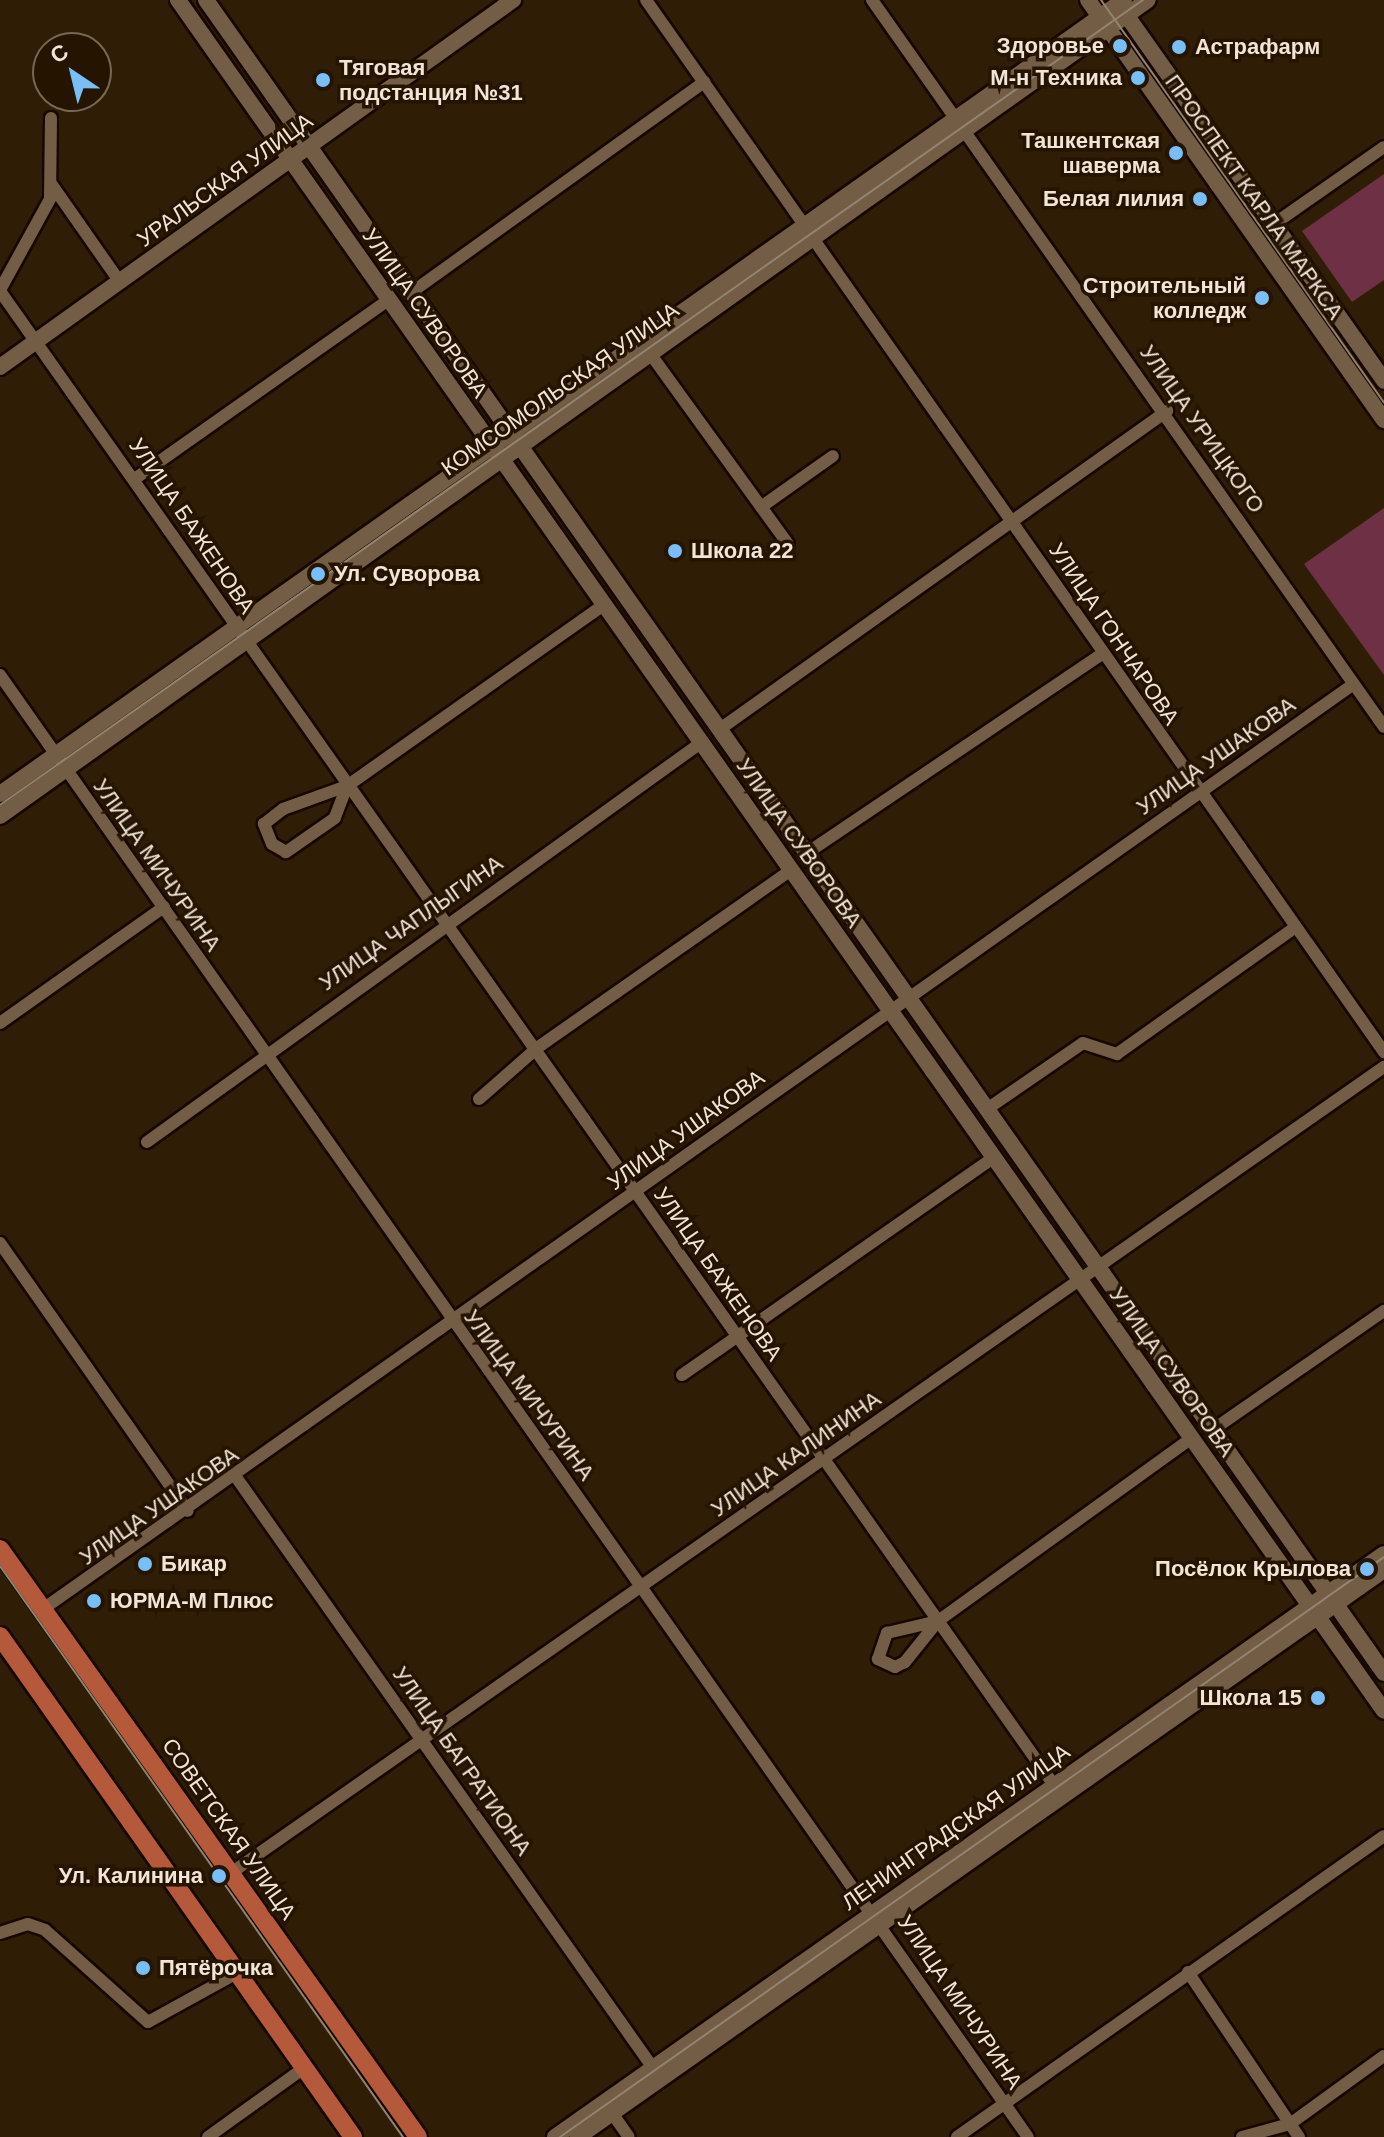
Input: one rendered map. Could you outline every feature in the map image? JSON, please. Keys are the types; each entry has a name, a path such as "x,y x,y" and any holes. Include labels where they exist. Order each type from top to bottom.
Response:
{"main road":[{"name":"УЛИЦА СУВОРОВА","path":"178,0 1384,1711"},
{"name":"УЛИЦА СУВОРОВА","path":"206,0 1384,1673"},
{"name":"УРАЛЬСКАЯ УЛИЦА","path":"0,367 513,0"},
{"name":"ПРОСПЕКТ КАРЛА МАРКСА","path":"1088,0 1384,420"},
{"name":"КОМСОМОЛЬСКАЯ УЛИЦА","path":"0,816 60,762 1104,23 1121,5 1148,0"},
{"name":"ПРОСПЕКТ КАРЛА МАРКСА","path":"1121,5 1384,381"},
{"name":"КОМСОМОЛЬСКАЯ УЛИЦА","path":"514,438 649,352 808,231"},
{"name":"КОМСОМОЛЬСКАЯ УЛИЦА","path":"0,794 60,762"},
{"name":"СОВЕТСКАЯ УЛИЦА","path":"0,1549 418,2137"},
{"name":"ЛЕНИНГРАДСКАЯ УЛИЦА","path":"1332,1599 1384,1554"},
{"name":"ЛЕНИНГРАДСКАЯ УЛИЦА","path":"578,2137 1054,1785 1332,1599 1384,1570"},
{"name":"ЛЕНИНГРАДСКАЯ УЛИЦА","path":"555,2137 877,1918 1314,1611"},
{"path":"0,1636 353,2137"}],"street":[{"name":"УЛИЦА ГОНЧАРОВА","path":"646,0 1014,518 1100,655 1293,929 1384,1052"},
{"name":"УЛИЦА УРИЦКОГО","path":"872,0 1167,411 1384,727"},
{"path":"412,292 704,82"},
{"name":"УЛИЦА БАЖЕНОВА","path":"51,118 52,185 0,290 136,478 347,786 537,1048 1054,1785"},
{"path":"1274,224 1384,147"},
{"path":"52,185 120,282"},
{"path":"136,478 388,300"},
{"path":"649,352 788,544"},
{"path":"720,729 1167,411"},
{"path":"761,507 833,456"},
{"path":"347,786 335,818 286,852 272,844 264,824 283,809 347,786 604,605"},
{"path":"807,853 1100,655"},
{"name":"УЛИЦА МИЧУРИНА","path":"0,675 452,1322 877,1918 1028,2137"},
{"name":"УЛИЦА УШАКОВА","path":"43,1609 188,1511 907,996 1354,684"},
{"name":"УЛИЦА ЧАПЛЫГИНА","path":"147,1142 263,1053 702,742"},
{"path":"479,1099 537,1048 791,870"},
{"path":"0,1023 164,907"},
{"path":"987,1109 1083,1043 1117,1054 1293,929"},
{"name":"УЛИЦА КАЛИНИНА","path":"231,1873 643,1588 823,1457 1384,1067"},
{"path":"682,1375 994,1157"},
{"path":"0,1243 188,1511"},
{"path":"1214,1429 1384,1311"},
{"path":"938,1621 887,1633 878,1659 895,1667 905,1662 938,1621 1192,1438"},
{"name":"УЛИЦА БАГРАТИОНА","path":"236,1477 653,2068"},
{"path":"957,2137 1384,1836"},
{"path":"0,1933 28,1924 45,1930 148,2022 237,1973"},
{"path":"1188,1972 1299,2137"},
{"path":"1242,2137 1290,2124 1384,2056"},
{"path":"208,2137 304,2068"},
{"path":"612,2113 629,2137"}],"shaded area":[{"path":"1384,174 1384,280 1352,302 1302,231"},
{"path":"1384,508 1384,675 1304,564"}],"tram line":[{"path":"1101,0 1384,403"},
{"path":"0,805 1143,0"},
{"path":"560,2137 1384,1557"},
{"path":"0,1566 403,2137"}],"place":[{"name":"Здоровье","path":"1120,46"},
{"name":"Астрафарм","path":"1179,47"},
{"name":"М-н Техника","path":"1138,78"},
{"name":"Тяговая подстанция №31","path":"323,80"},
{"name":"Ташкентская шаверма","path":"1176,153"},
{"name":"Белая лилия","path":"1200,199"},
{"name":"Строительный колледж","path":"1262,298"},
{"name":"Школа 22","path":"675,551"},
{"name":"Ул. Суворова","path":"318,574"},
{"name":"Бикар","path":"145,1564"},
{"name":"Посёлок Крылова","path":"1367,1569"},
{"name":"ЮРМА-М Плюс","path":"94,1601"},
{"name":"Школа 15","path":"1318,1698"},
{"name":"Ул. Калинина","path":"219,1876"},
{"name":"Пятёрочка","path":"143,1968"}]}
